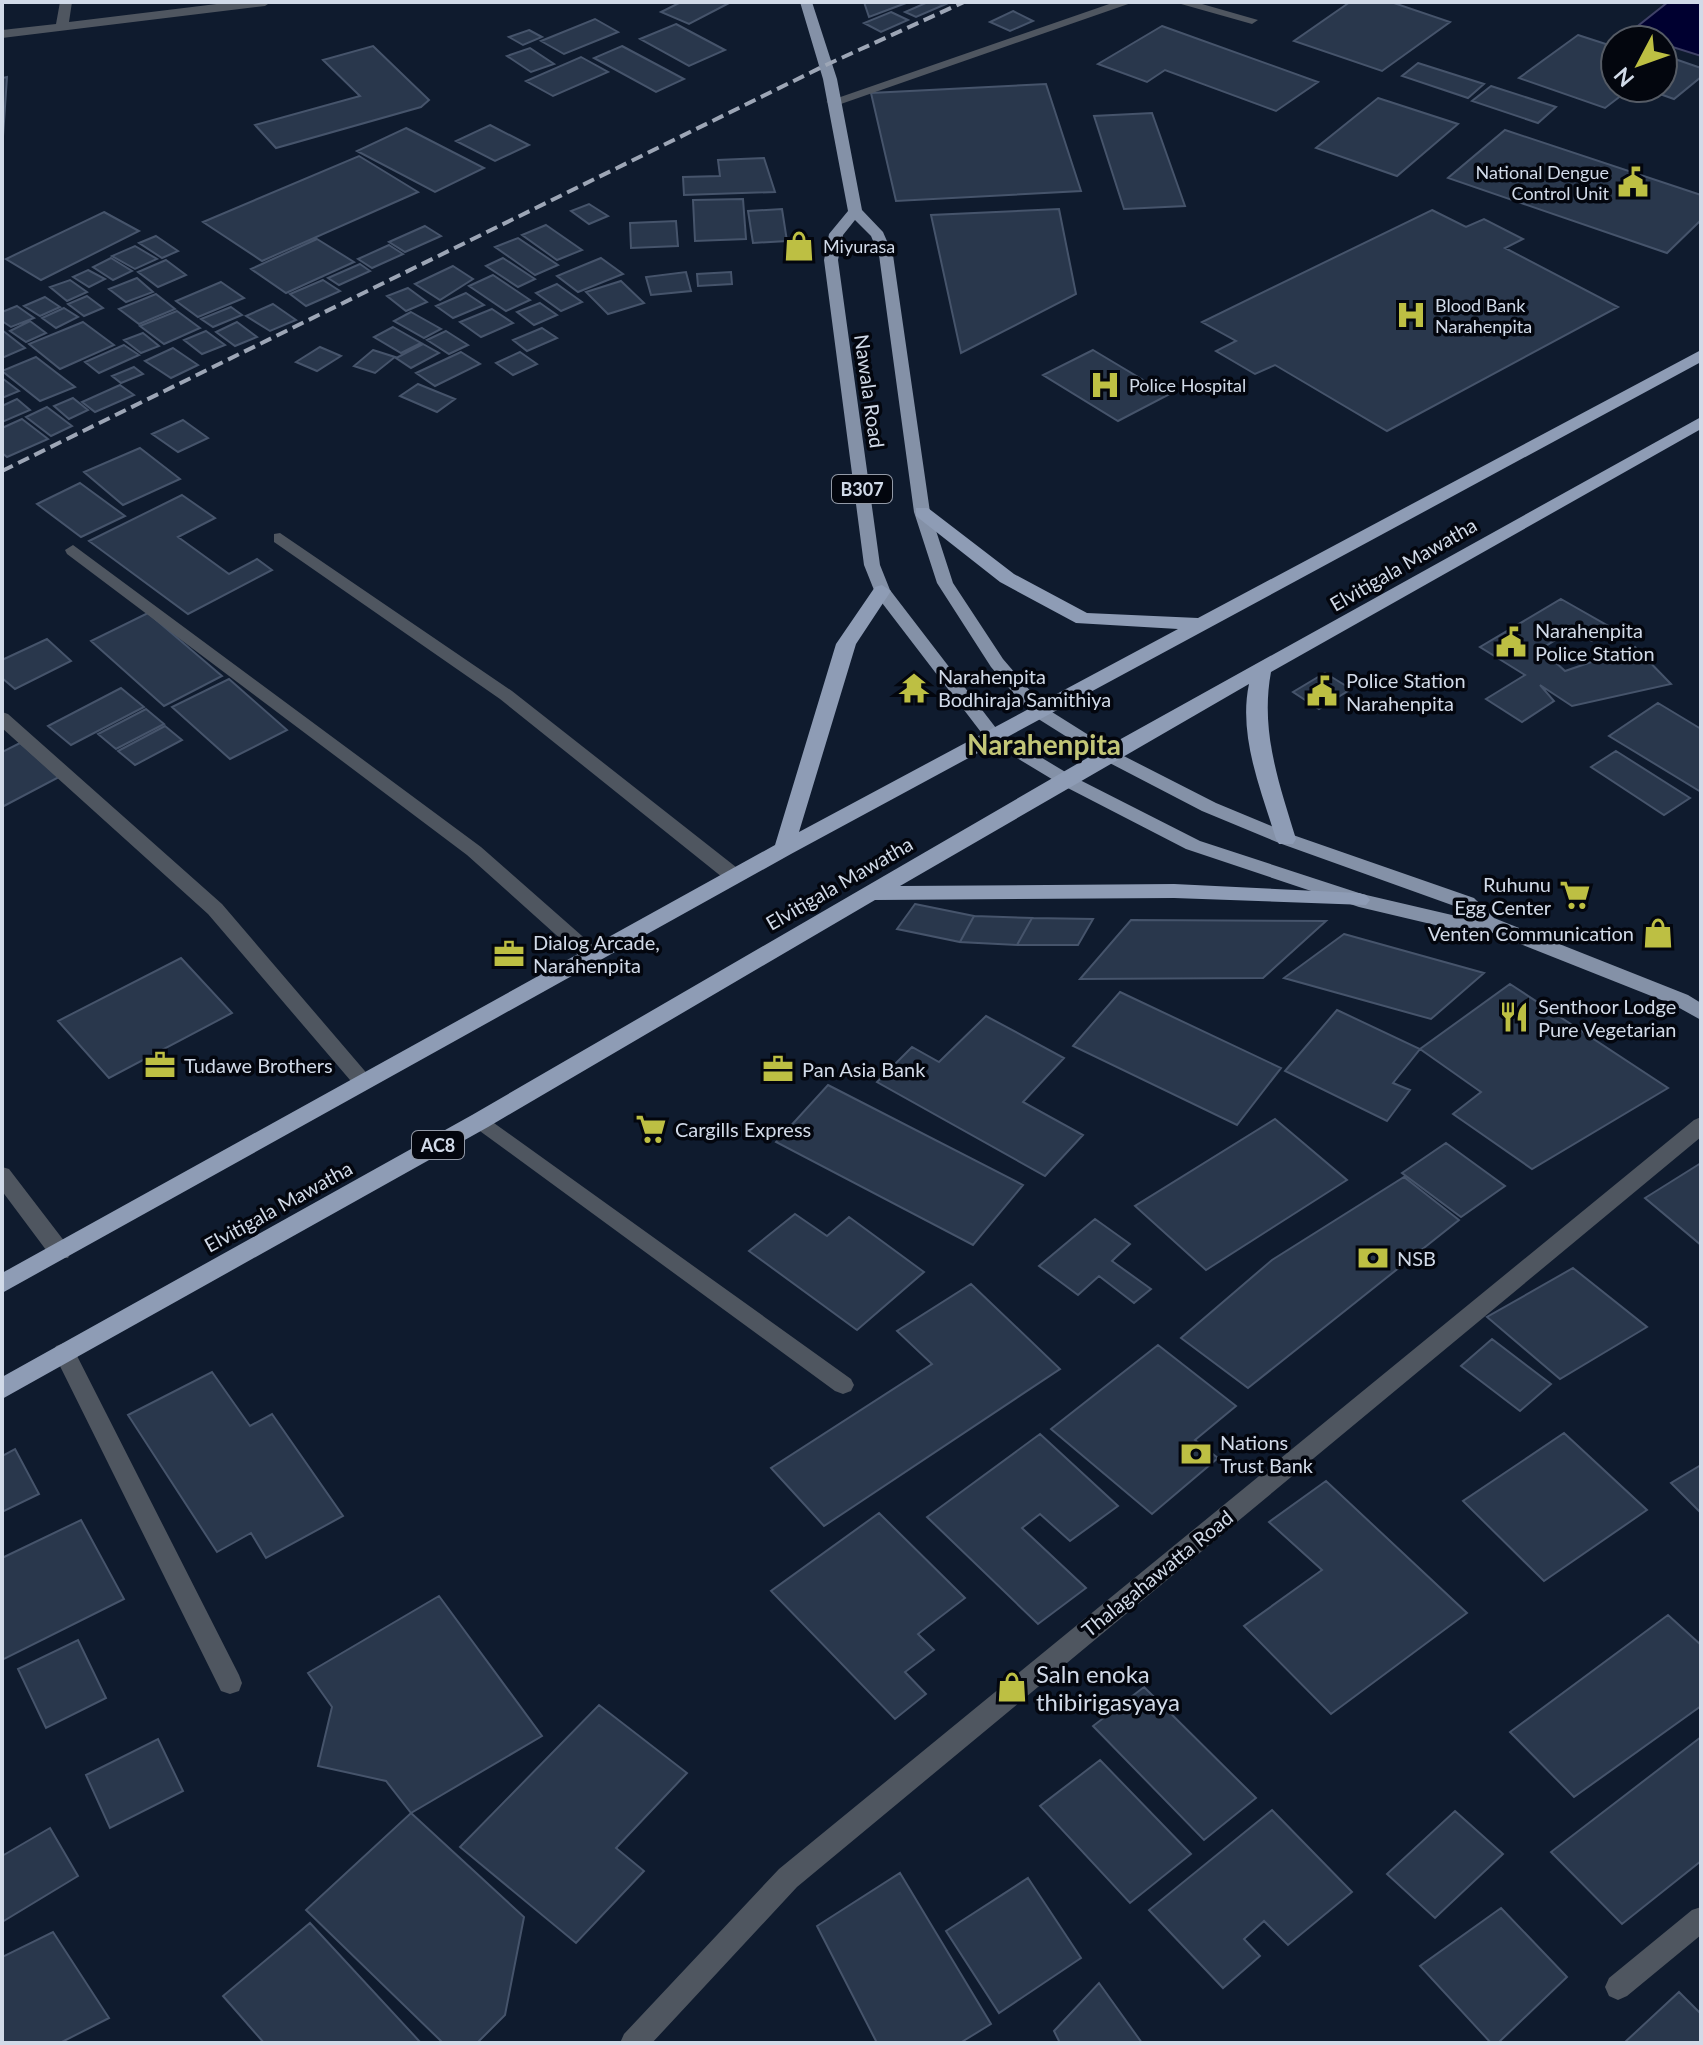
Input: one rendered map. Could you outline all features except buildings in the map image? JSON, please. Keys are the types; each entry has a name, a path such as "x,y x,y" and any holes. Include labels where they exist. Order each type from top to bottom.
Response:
{"highway":[{"name":"Elvitigala Mawatha","path":"2,1284 734,876 1701,355"},
{"name":"Elvitigala Mawatha","path":"2,1389 480,1121 1108,755 1261,672 1701,422"},
{"path":"922,512 1007,578 1083,619 1201,625"},
{"path":"784,849 846,644 882,591"},
{"path":"1261,672 1253,697 1262,758 1286,839"},
{"path":"869,893 1174,891 1359,900"}],"main road":[{"name":"Nawala Road","path":"806,2 823,51 855,211 878,235 886,255 922,512 945,583 997,663 1038,711 1108,755 1209,807 1286,839 1467,903 1487,923"},
{"name":"Nawala Road","path":"855,211 836,234 831,260 872,565 882,591 993,736"},
{"path":"993,736 1066,780 1193,845 1359,900 1452,922 1487,923 1681,1000 1701,1013"}],"street":[{"path":"62,26 66,2"},
{"path":"2,34 265,2"},
{"path":"833,102 1128,2"},
{"path":"1180,2 1252,20"},
{"path":"280,538 506,695 734,876"},
{"path":"73,550 474,851 591,955"},
{"path":"2,718 215,909 363,1082"},
{"path":"480,1121 843,1385"},
{"name":"Thalagahawatta Road","path":"634,2043 788,1878 1701,1125"},
{"path":"2,1175 60,1252"},
{"path":"64,1352 230,1683"},
{"path":"1618,1987 1701,1919"}],"shaded area":[{"path":"1668,2 1701,2 1701,56 1679,49 1679,24 1640,24"}],"railway":[{"path":"2,471 826,65 964,2"}],"place":[{"name":"National Dengue Control Unit","path":"1633,182"},
{"name":"Miyurasa","path":"799,246"},
{"name":"Blood Bank Narahenpita","path":"1411,315"},
{"name":"Police Hospital","path":"1105,385"},
{"name":"Narahenpita Police Station","path":"1511,642"},
{"name":"Narahenpita Bodhiraja Samithiya","path":"914,688"},
{"name":"Police Station Narahenpita","path":"1322,691"},
{"name":"Ruhunu Egg Center","path":"1575,895"},
{"name":"Venten Communication","path":"1658,933"},
{"name":"Dialog Arcade, Narahenpita","path":"509,954"},
{"name":"Senthoor Lodge Pure Vegetarian","path":"1514,1017"},
{"name":"Tudawe Brothers","path":"160,1065"},
{"name":"Pan Asia Bank","path":"778,1069"},
{"name":"Cargills Express","path":"651,1129"},
{"name":"NSB","path":"1373,1258"},
{"name":"Nations Trust Bank","path":"1196,1454"},
{"name":"Saln enoka thibirigasyaya","path":"1012,1687"}],"district":[{"name":"Narahenpita","path":"1044,744"}]}
